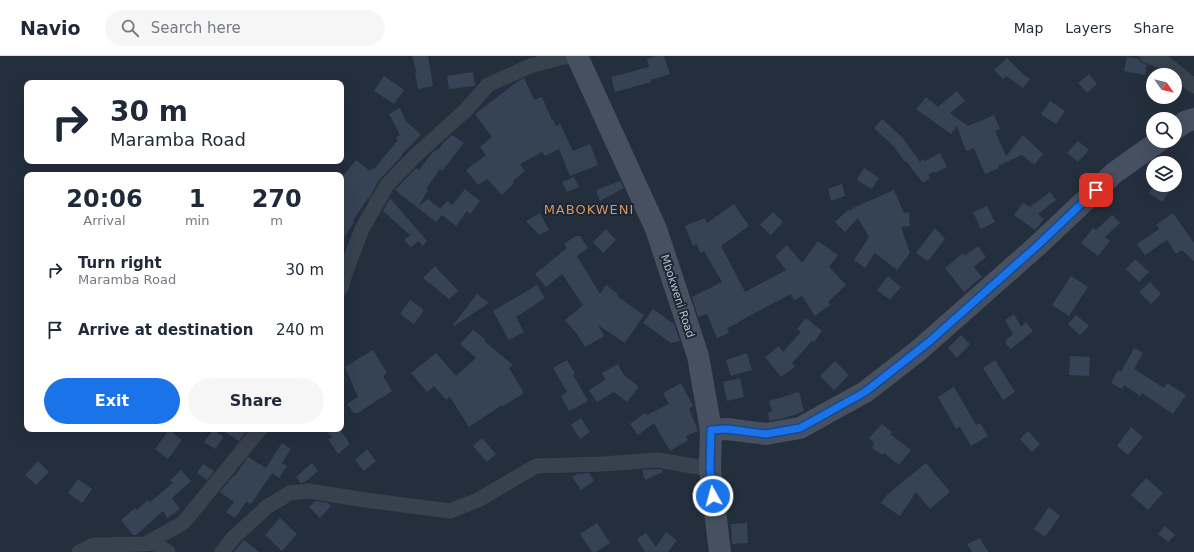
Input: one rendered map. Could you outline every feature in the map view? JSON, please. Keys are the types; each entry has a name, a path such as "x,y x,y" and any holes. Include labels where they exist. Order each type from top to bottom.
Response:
{"street":[{"path":"344,278 362,229 387,185 416,155 465,111 488,85 530,66 567,56"},
{"name":"Mbokweni Road","path":"577,56 656,229 698,356 711,430 710,469 720,552"},
{"path":"1147,56 1164,62 1194,86"},
{"path":"1182,124 1194,119"},
{"path":"711,430 727,429 766,434 800,428 865,392 924,346 1038,245 1114,173 1149,148"},
{"path":"145,544 183,524 258,432"},
{"path":"222,552 234,537 268,506 290,493 309,491 450,511 478,500 536,466 602,464 658,460 710,469"},
{"path":"79,552 94,546 154,543 168,552"}],"building":[{"path":"412,56 428,56 433,86 418,89 415,73 417,73"},
{"path":"656,56 664,56 670,74 651,80 651,82 615,92 611,77 649,67 647,59"},
{"path":"1127,57 1139,59 1140,62 1147,65 1145,75 1124,71"},
{"path":"1007,58 1030,79 1023,88 1006,76 1003,79 994,70"},
{"path":"473,72 475,86 449,89 447,76"},
{"path":"1089,74 1097,84 1087,93 1078,83"},
{"path":"384,76 404,90 394,104 374,91"},
{"path":"524,78 534,100 542,97 552,120 553,119 556,126 560,124 573,151 590,144 598,165 570,176 559,149 545,156 542,152 520,164 525,171 513,181 514,183 502,195 487,179 478,185 466,170 486,155 480,147 492,137 475,114"},
{"path":"957,91 965,101 950,113 968,126 994,115 1000,129 995,131 1006,156 1023,135 1043,154 1034,165 1022,155 985,174 974,148 966,151 957,126 951,134 916,109 926,97 938,107"},
{"path":"1050,101 1065,111 1056,124 1041,114"},
{"path":"400,108 406,121 421,135 379,180 369,199 368,198 353,221 354,222 344,238 344,174 356,160 370,171 372,168 374,169 398,140 396,138 400,135 389,114"},
{"path":"882,119 902,137 920,162 923,159 925,161 940,153 947,167 935,173 934,171 928,175 930,178 923,183 894,147 874,128"},
{"path":"452,135 464,143 442,171 440,169 426,189 428,190 418,207 428,199 440,209 447,201 452,205 465,189 480,201 470,214 467,211 456,226 442,215 436,222 395,190 416,168 419,170 432,153 437,149 438,150"},
{"path":"1078,141 1089,150 1078,162 1067,153"},
{"path":"864,168 879,178 872,189 857,180"},
{"path":"574,177 579,187 567,192 562,182"},
{"path":"620,181 624,188 600,201 596,190"},
{"path":"842,184 845,196 831,201 828,189"},
{"path":"894,190 904,213 909,212 910,226 901,227 910,253 897,270 875,253 865,268 854,260 869,237 858,218 845,232 835,222 849,209 850,211 853,208"},
{"path":"1050,192 1056,200 1038,214 1044,219 1035,230 1014,215 1023,203 1030,207"},
{"path":"1150,192 1169,192 1162,202"},
{"path":"390,198 427,241 423,246 418,241 411,247 404,240 410,235 383,211"},
{"path":"734,204 749,226 721,246 745,292 786,270 775,256 787,245 802,263 818,241 838,255 829,267 846,285 828,302 830,305 815,316 802,296 794,300 791,294 738,322 737,320 738,323 727,328 729,333 717,338 707,314 698,317 692,297 722,282 704,251 700,253 697,244 693,246 685,226 705,218 707,223"},
{"path":"987,206 995,222 981,229 973,212"},
{"path":"773,212 783,222 771,235 760,225"},
{"path":"540,213 549,230 539,235 526,221"},
{"path":"1173,213 1194,243 1194,261 1182,250 1176,254 1167,240 1145,255 1137,244 1159,229 1156,225"},
{"path":"1112,215 1120,223 1105,237 1110,241 1098,256 1081,243 1093,228 1096,230"},
{"path":"935,228 945,239 928,261 916,253"},
{"path":"606,229 616,240 603,253 593,242"},
{"path":"576,236 580,236 588,248 577,256 600,294 606,285 618,294 617,296 644,315 625,343 598,325 604,336 585,347 577,334 565,320 583,305 562,274 546,287 535,274 567,248 564,244"},
{"path":"978,246 986,257 974,267 982,277 964,292 945,268 963,253 965,256"},
{"path":"1135,259 1149,272 1139,282 1126,269"},
{"path":"435,266 458,291 449,299 423,278"},
{"path":"888,276 901,287 890,300 877,290"},
{"path":"1071,276 1088,287 1069,316 1052,305"},
{"path":"1150,282 1161,294 1151,304 1139,292"},
{"path":"537,285 545,298 516,317 524,332 509,340 493,311"},
{"path":"477,294 489,303 454,326 453,325"},
{"path":"410,300 424,310 414,324 400,314"},
{"path":"653,309 674,324 680,341 671,343 643,323"},
{"path":"1014,314 1021,327 1026,322 1033,331 1011,349 1006,344 1006,340 1013,334 1005,320"},
{"path":"1076,315 1089,326 1080,335 1068,324"},
{"path":"806,318 822,331 814,342 812,341 792,363 795,367 781,377 765,357 779,346 783,352 801,332 797,329"},
{"path":"473,330 513,365 509,368 524,393 503,406 502,405 469,427 450,397 446,400 434,386 427,392 411,373 436,353 456,376 476,358 460,344"},
{"path":"961,335 970,344 957,358 948,348"},
{"path":"1134,348 1143,353 1134,369 1164,388 1167,383 1186,395 1173,414 1142,393 1140,396 1124,385 1122,389 1111,383 1118,370 1121,372"},
{"path":"373,350 387,373 383,376 392,391 358,413 354,413 347,404 358,397 345,367"},
{"path":"747,353 752,370 731,376 726,360"},
{"path":"1070,356 1090,357 1089,376 1069,375"},
{"path":"567,360 575,374 573,375 588,401 569,411 561,396 567,392 553,368"},
{"path":"995,360 1015,392 1003,400 983,368"},
{"path":"835,361 849,375 834,390 820,376"},
{"path":"618,364 624,375 639,387 627,402 614,392 597,402 589,390 605,380 602,373"},
{"path":"740,378 744,397 727,401 723,382"},
{"path":"681,383 693,406 689,409 698,431 686,436 688,440 670,451 654,423 638,435 630,424 645,413 647,415 669,404 663,393"},
{"path":"954,387 976,425 980,423 988,436 971,446 960,427 956,429 938,397"},
{"path":"799,392 804,411 785,418 769,421 768,412 772,412 769,401"},
{"path":"581,418 590,432 580,439 571,425"},
{"path":"882,424 892,432 890,434 911,450 899,465 884,453 882,455 872,448 874,443 869,438"},
{"path":"1131,427 1143,437 1128,455 1117,446"},
{"path":"1028,431 1040,444 1032,452 1020,439"},
{"path":"168,432 172,432 182,440 168,459 155,449"},
{"path":"212,432 216,432 224,437 215,449 204,442"},
{"path":"225,432 246,432 239,441"},
{"path":"328,432 342,432 350,444 338,454 328,439 332,438"},
{"path":"482,438 496,454 487,462 473,446"},
{"path":"282,443 291,449 282,463 287,466 279,478 272,473 251,504 246,502 235,518 226,512 234,502 220,492 233,476 234,477 248,457 266,468"},
{"path":"367,449 376,461 364,471 355,460"},
{"path":"38,461 49,472 36,485 25,475"},
{"path":"312,463 318,471 305,482 301,483 296,477"},
{"path":"926,463 950,492 930,509 916,492 900,516 881,503 888,494"},
{"path":"203,464 214,471 207,480 197,473"},
{"path":"181,470 191,481 172,498 180,509 167,518 163,511 136,535 133,535 121,520 135,508 137,510 148,500 150,502 173,483 170,480"},
{"path":"642,470 663,470 663,472 645,480"},
{"path":"589,473 594,481 581,490 572,477 577,474"},
{"path":"1146,478 1163,493 1148,510 1131,495"},
{"path":"78,479 92,489 82,503 68,493"},
{"path":"315,501 328,503 331,506 320,518 309,507"},
{"path":"1049,507 1060,516 1045,537 1034,529"},
{"path":"280,518 297,534 282,551 265,535"},
{"path":"597,523 610,543 596,552 592,552 580,534"},
{"path":"747,523 748,543 732,544 731,524"},
{"path":"1165,526 1175,535 1168,542 1158,534"},
{"path":"666,532 677,540 668,552 645,552 637,539 646,533 656,547"},
{"path":"980,538 988,552 972,552 967,544"},
{"path":"244,540 259,552 234,552"}],"district":[{"name":"MABOKWENI","path":"589,209"}],"route":[{"path":"713,496 710,469 711,430 727,429 766,434 800,428 865,392 930,341 1038,245 1096,190"}]}
